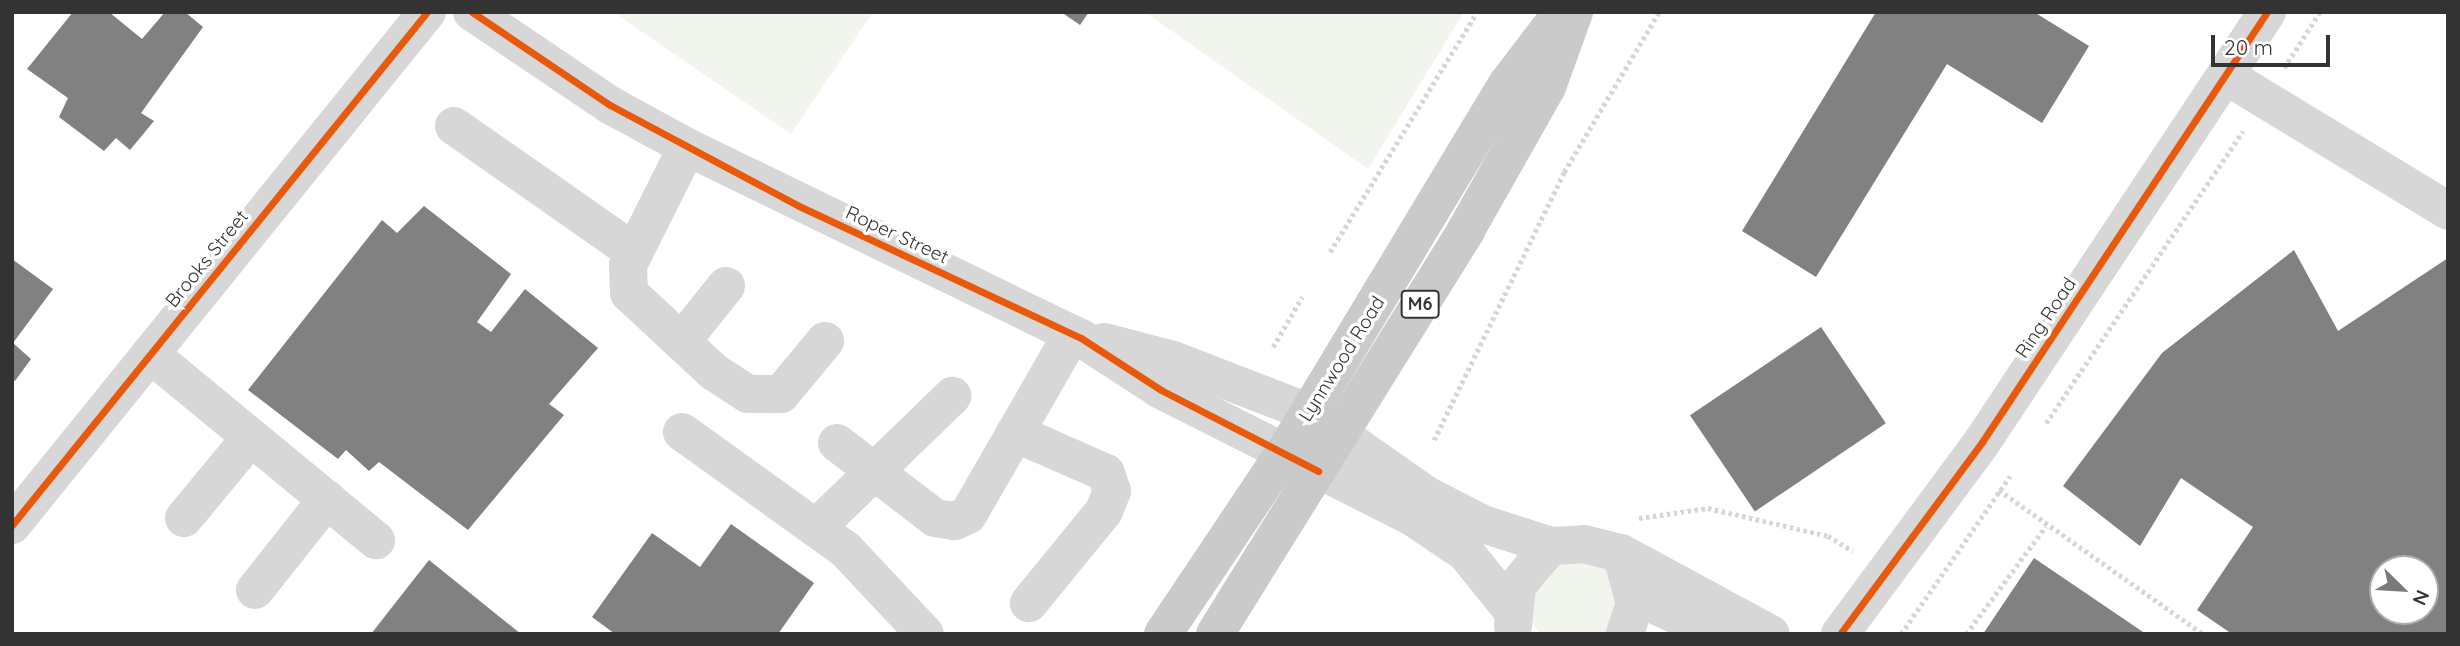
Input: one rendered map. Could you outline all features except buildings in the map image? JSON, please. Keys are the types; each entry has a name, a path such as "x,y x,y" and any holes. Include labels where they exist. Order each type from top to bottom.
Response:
{"main road":[{"name":"Lynnwood Road","path":"1163,634 1285,452 1508,83 1562,12"},
{"name":"Lynnwood Road","path":"1215,634 1318,471 1535,108 1567,42 1574,12"}],"street":[{"name":"Brooks Street","path":"12,525 427,12"},
{"name":"Roper Street","path":"472,12 610,105 687,147 1077,336 1161,390 1285,452 1446,538 1487,573 1513,626"},
{"name":"Ring Road","path":"1840,634 1961,470 2228,77 2267,12"},
{"path":"2228,77 2448,211"},
{"path":"454,126 634,252"},
{"path":"687,147 634,252 625,277 629,293 734,387 765,397 781,394 825,341"},
{"path":"681,342 726,286"},
{"path":"837,443 874,477 935,518 955,521 968,515 1015,433 1077,336"},
{"name":"Roper Street","path":"1077,336 1173,360 1308,412 1450,508 1551,546"},
{"path":"150,354 376,540"},
{"path":"816,528 874,477 951,396"},
{"path":"682,432 816,528 925,634"},
{"path":"1015,433 1105,473 1112,491 1104,511 1028,603"},
{"path":"184,518 251,438"},
{"path":"255,590 327,499"},
{"path":"1513,626 1517,586 1551,546 1609,549 1771,634"},
{"path":"1609,549 1634,595 1716,634"},
{"path":"1625,634 1634,595"}],"path":[{"path":"1330,253 1477,12"},
{"path":"1434,440 1564,172 1659,12"},
{"path":"2039,434 2320,12"},
{"path":"1273,347 1302,297"},
{"path":"1901,634 2016,468"},
{"path":"1961,470 2000,490 2046,526 2203,634"},
{"path":"1609,549 1642,517 1708,508 1828,536 1926,599"},
{"path":"1966,634 2046,526"}],"shaded area":[{"path":"613,12 873,12 791,134"},
{"path":"1145,12 1464,12 1368,169"},
{"path":"1564,556 1606,566 1621,592 1608,634 1541,634 1535,627 1528,613 1531,583"}],"cycle path":[{"path":"12,525 427,12"},
{"path":"472,12 610,105 799,206 1081,338 1161,390 1318,471"},
{"path":"1840,634 1982,442 2267,12"}]}
